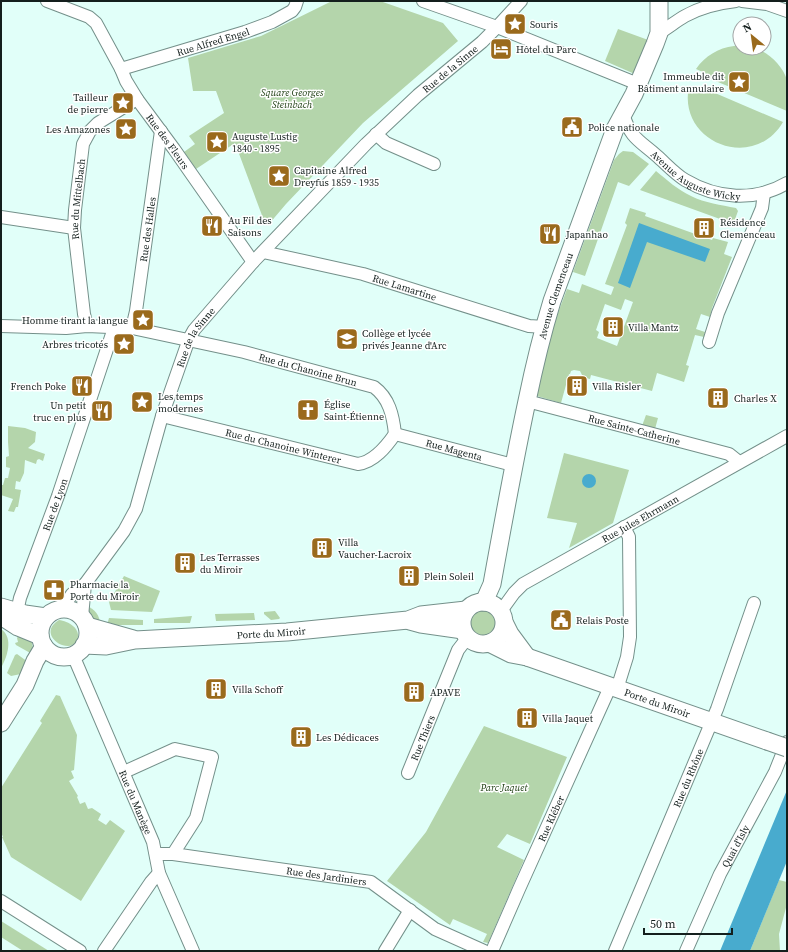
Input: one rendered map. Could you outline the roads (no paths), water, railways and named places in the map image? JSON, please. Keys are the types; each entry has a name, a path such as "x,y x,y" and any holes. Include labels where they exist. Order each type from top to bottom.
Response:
{"main road":[{"name":"Avenue Clemenceau","path":"484,602 492,584 513,465 544,327 552,301 616,129 638,84 659,33 661,2"},
{"path":"503,617 503,631 499,637 489,643 478,643 466,634 462,623 466,610 477,602 491,603 497,606 503,617 510,634 527,657"},
{"path":"1,607 46,618"},
{"path":"1,723 25,685 46,646 41,626 46,618 53,612 62,609"},
{"name":"Porte du Miroir","path":"62,609 76,612 84,622 135,640"},
{"name":"Porte du Miroir","path":"46,646 62,657 79,650 135,640 287,632 408,620 421,615 466,610"},
{"path":"1,616 46,646"},
{"name":"Porte du Miroir","path":"408,620 466,634"},
{"path":"79,650 88,632 84,622"},
{"name":"Porte du Miroir","path":"489,643 510,654 527,657 787,748"}],"street":[{"name":"Rue des Fleurs","path":"47,1 89,17 96,23 137,99 253,262"},
{"name":"Rue Alfred Engel","path":"121,69 245,32 272,22 292,11 295,7 296,1"},
{"path":"423,1 497,27 638,84"},
{"name":"Rue de la Sinne","path":"62,609 72,594 85,584 124,531 136,509 162,416 189,339 202,321 253,262 376,134 418,95 497,27 521,1"},
{"path":"659,33 684,16 697,10 710,5 736,1"},
{"path":"742,1 767,4 787,11"},
{"name":"Rue du Mittelbach","path":"87,326 84,314 74,228 83,144 90,131 98,123 137,99"},
{"name":"Avenue Auguste Wicky","path":"623,114 633,137 686,180 721,195 738,196 764,193 787,183"},
{"name":"Rue des Halles","path":"132,328 136,311 161,131"},
{"path":"376,134 386,143 434,164"},
{"path":"158,152 165,147 174,149"},
{"path":"708,342 718,313 762,208 764,193"},
{"path":"1,217 74,228"},
{"name":"Rue Lamartine","path":"263,252 363,274 529,326 544,327"},
{"name":"Rue du Chanoine Brun","path":"1,326 70,328 87,326 132,328 244,352 374,387 381,392 386,400 393,420 395,434"},
{"name":"Rue de Lyon","path":"17,612 20,598 58,496 114,328"},
{"name":"Rue Sainte-Catherine","path":"527,401 729,454 739,462"},
{"name":"Rue du Chanoine Winterer","path":"162,416 358,464 374,458 387,447 395,434"},
{"name":"Rue Magenta","path":"395,434 513,465"},
{"name":"Rue Jules Ehrmann","path":"503,617 514,593 523,584 787,436"},
{"name":"Rue Kléber","path":"492,951 519,889 627,657 630,637 629,537 624,527"},
{"path":"84,622 85,584"},
{"name":"Rue du Rhône","path":"615,951 712,722 754,602"},
{"name":"Rue Thiers","path":"408,773 458,650 466,634"},
{"name":"Rue du Manège","path":"79,650 124,772 153,842 159,873 193,951"},
{"name":"Quai d'Isly","path":"686,951 720,874 775,772 787,742"},
{"path":"124,772 174,749 212,757 196,818 173,854"},
{"name":"Rue des Jardiniers","path":"156,854 173,854 371,882 436,929 484,951"},
{"path":"104,951 151,882 159,873"},
{"path":"1,901 80,951"},
{"path":"385,951 410,910"}],"water":[{"path":"639,223 710,249 705,262 647,242 630,288 618,283"},
{"path":"589,474 594,476 596,481 594,486 589,488 584,486 582,481 584,476"},
{"path":"787,790 787,861 750,951 720,951"}],"place":[{"name":"Souris","path":"515,24"},
{"name":"Hôtel du Parc","path":"501,49"},
{"name":"Immeuble dit Bâtiment annulaire","path":"739,82"},
{"name":"Tailleur de pierre","path":"123,103"},
{"name":"Police nationale","path":"572,127"},
{"name":"Les Amazones","path":"126,129"},
{"name":"Auguste Lustig 1840 - 1895","path":"217,142"},
{"name":"Capitaine Alfred Dreyfus 1859 - 1935","path":"279,176"},
{"name":"Au Fil des Saisons","path":"212,226"},
{"name":"Résidence Clemenceau","path":"704,228"},
{"name":"Japanhao","path":"550,234"},
{"name":"Homme tirant la langue","path":"143,320"},
{"name":"Villa Mantz","path":"613,327"},
{"name":"Collège et lycée privés Jeanne d'Arc","path":"347,339"},
{"name":"Arbres tricotés","path":"124,344"},
{"name":"French Poke","path":"82,386"},
{"name":"Villa Risler","path":"577,386"},
{"name":"Charles X","path":"718,398"},
{"name":"Les temps modernes","path":"142,402"},
{"name":"Église Saint-Étienne","path":"308,410"},
{"name":"Un petit truc en plus","path":"102,411"},
{"name":"Villa Vaucher-Lacroix","path":"322,548"},
{"name":"Les Terrasses du Miroir","path":"185,563"},
{"name":"Plein Soleil","path":"409,576"},
{"name":"Pharmacie la Porte du Miroir","path":"54,590"},
{"name":"Relais Poste","path":"561,620"},
{"name":"Villa Schoff","path":"216,689"},
{"name":"APAVE","path":"414,692"},
{"name":"Villa Jaquet","path":"527,718"},
{"name":"Les Dédicaces","path":"301,737"}],"park label":[{"name":"Square Georges Steinbach","path":"292,98"},
{"name":"Parc Jaquet","path":"504,787"}]}
